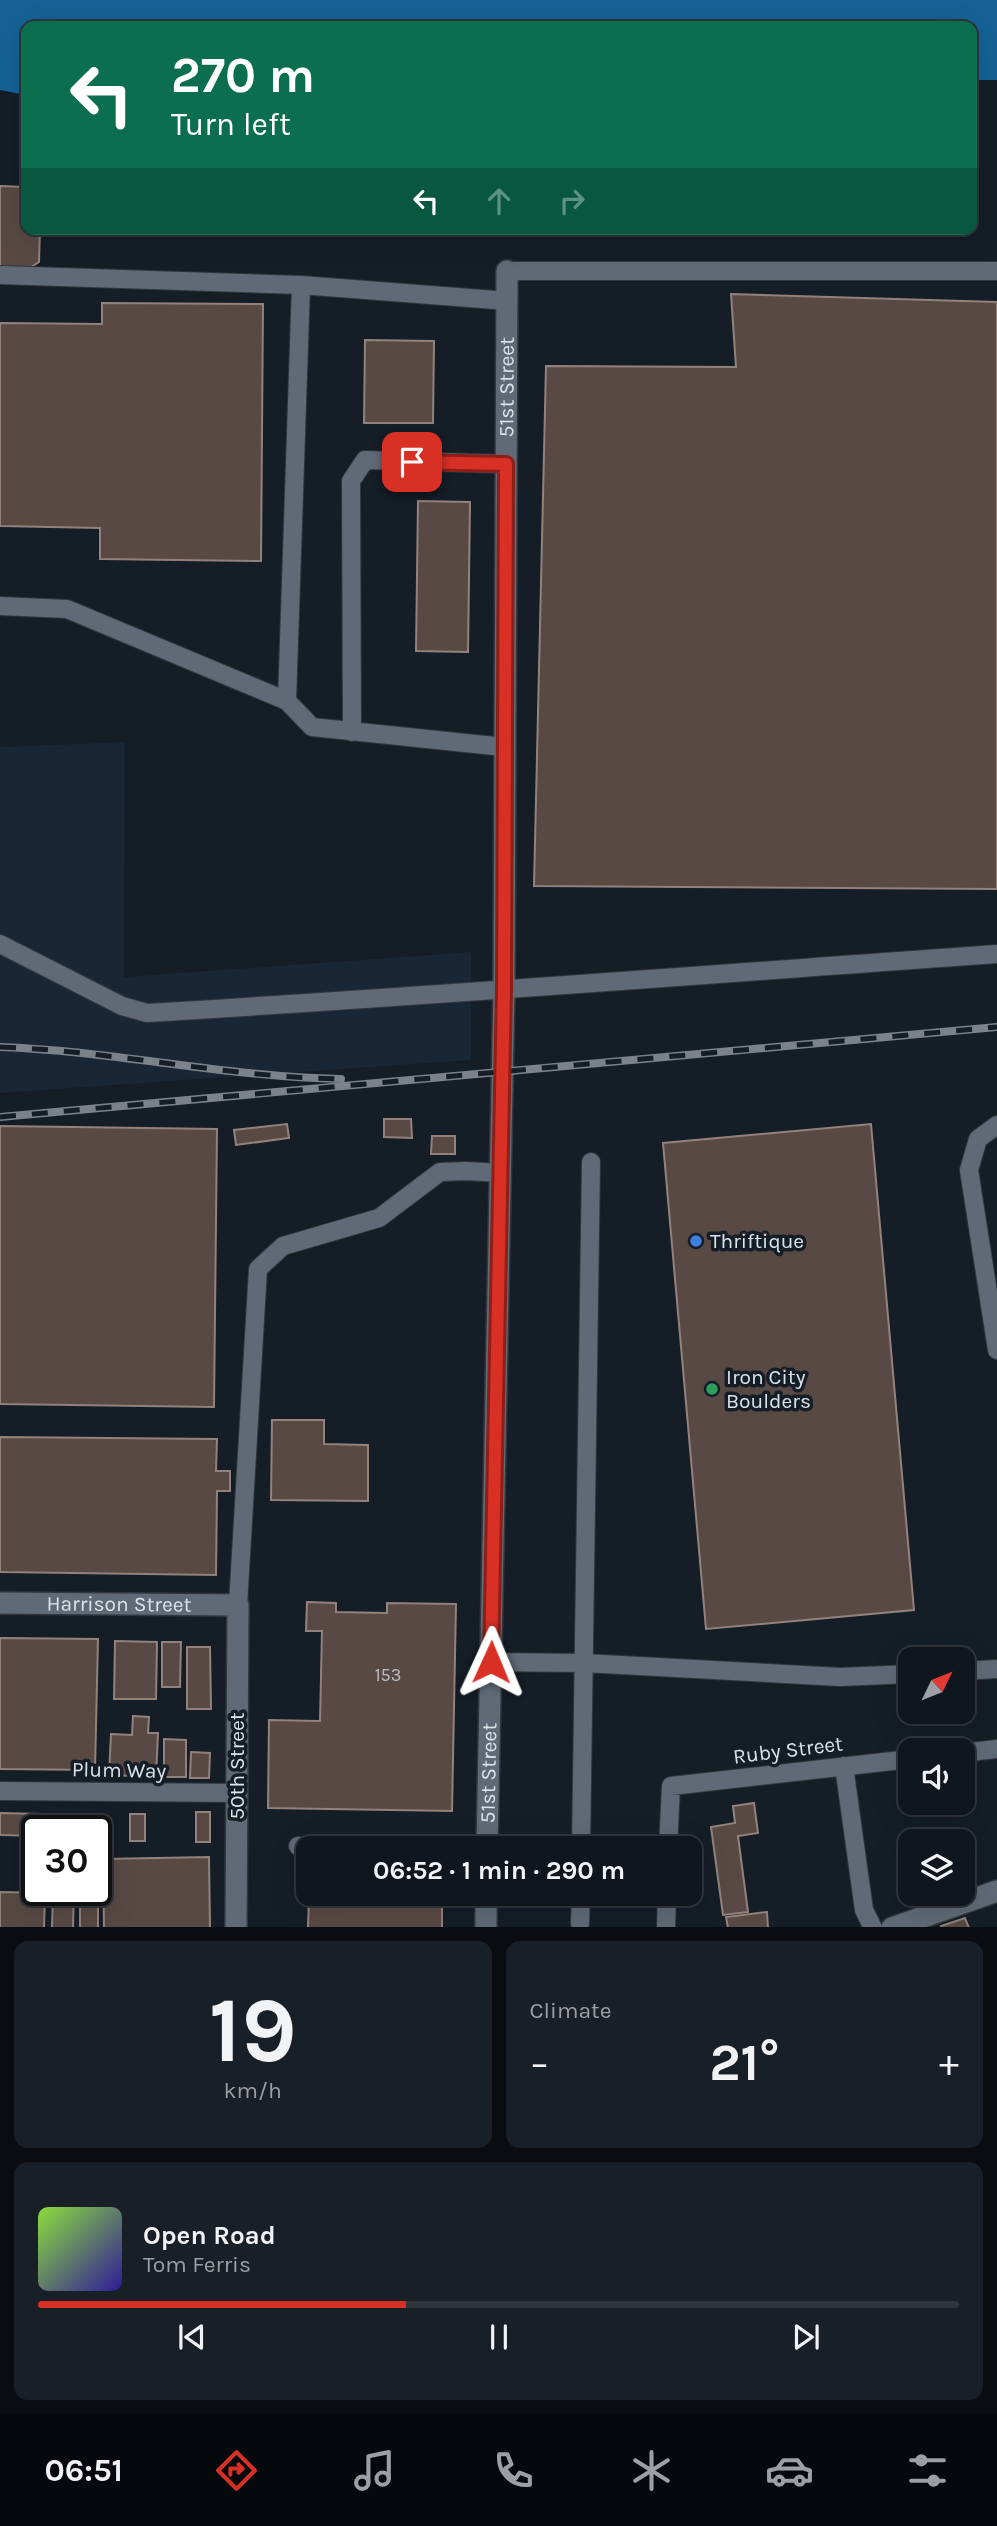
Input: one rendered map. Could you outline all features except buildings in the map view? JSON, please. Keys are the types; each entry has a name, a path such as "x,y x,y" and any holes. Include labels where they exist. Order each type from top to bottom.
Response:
{"street":[{"name":"51st Street","path":"486,1836 504,988 507,271"},
{"name":"Harrison Street","path":"0,1603 238,1605"},
{"name":"50th Street","path":"236,1927 238,1605"},
{"path":"892,1927 997,1891"},
{"path":"486,1906 486,1927"}],"lane":[{"path":"507,271 997,271"},
{"path":"0,275 301,285 508,301"},
{"path":"286,701 301,285"},
{"path":"352,732 351,481 365,460 506,464"},
{"path":"0,606 67,609 286,701 312,727 505,747"},
{"path":"0,944 122,1006 148,1013 442,995 504,988 997,954"},
{"path":"997,1125 978,1139 969,1170 997,1350"},
{"path":"582,1836 591,1162"},
{"path":"238,1605 258,1269 283,1246 379,1219 440,1172 500,1173"},
{"path":"491,1662 584,1663 840,1677 898,1675"},
{"path":"975,1670 997,1669"},
{"path":"975,1752 997,1749"},
{"name":"Ruby Street","path":"669,1836 671,1786 898,1760"},
{"path":"844,1766 864,1910 873,1927"},
{"name":"Plum Way","path":"0,1791 237,1793"},
{"path":"580,1923 581,1906"},
{"path":"666,1927 667,1906"}],"shaded area":[{"path":"125,742 124,977 471,952 471,1060 0,1093 0,747"}],"water":[{"path":"0,0 997,0 997,80 977,80 977,21 21,21 21,94 0,90"}],"railway":[{"path":"0,1117 997,1027"},
{"path":"0,1047 85,1053 255,1074 341,1079"}],"place":[{"name":"Thriftique","path":"696,1241"},
{"name":"Iron City Boulders","path":"712,1389"}],"route":[{"path":"412,462 506,464 504,988 491,1662"}]}
